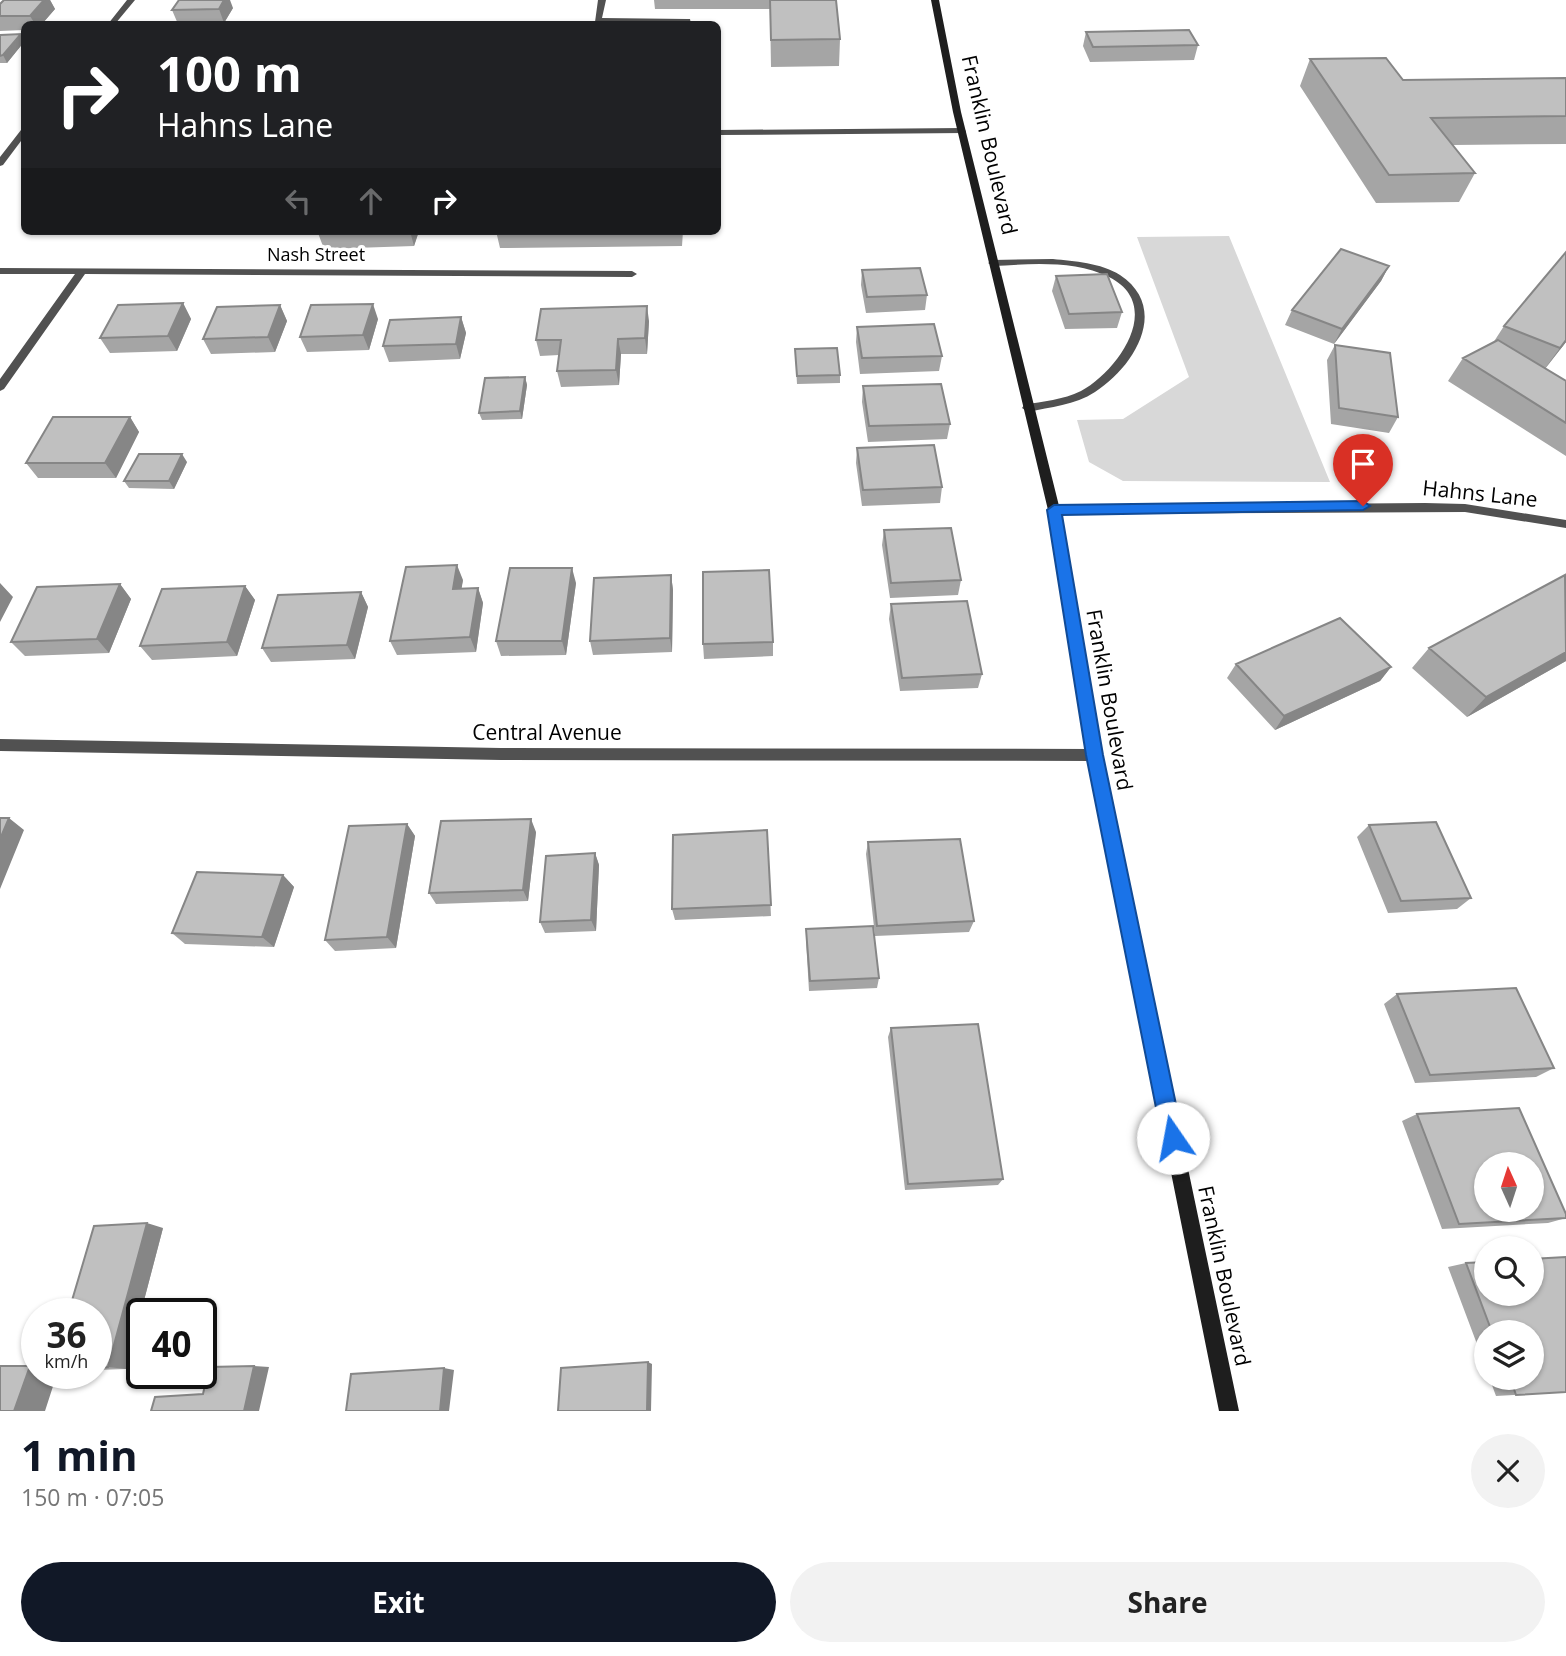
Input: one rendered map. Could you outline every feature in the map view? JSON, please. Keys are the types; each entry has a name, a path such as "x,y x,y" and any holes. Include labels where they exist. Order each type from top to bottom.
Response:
{"street":[{"path":"114,21 131,0"},
{"path":"603,0 598,20 687,21"},
{"name":"Franklin Boulevard","path":"935,0 962,131 1054,510 1094,755 1229,1411"},
{"path":"721,132 962,131"},
{"path":"0,163 21,136"},
{"path":"993,263 1046,260 1084,266 1112,275 1134,295 1140,327 1118,364 1105,379 1087,392 1028,408"},
{"name":"Nash Street","path":"0,271 632,274"},
{"path":"0,387 82,271"},
{"name":"Hahns Lane","path":"1054,510 1465,508 1566,524"},
{"name":"Central Avenue","path":"0,746 501,754 1094,755"}],"shaded area":[{"path":"1229,236 1330,482 1123,481 1089,462 1077,420 1123,419 1189,377 1137,237"}],"building":[{"path":"4,0 44,0 30,16 0,16 0,4"},
{"path":"179,0 224,0 219,9 172,10"},
{"path":"770,0 836,0 840,39 771,40"},
{"path":"1189,30 1198,45 1093,47 1086,32"},
{"path":"21,34 3,55 0,56 0,35"},
{"path":"1386,58 1403,80 1566,78 1566,116 1431,118 1475,173 1389,175 1310,59"},
{"path":"1341,249 1389,266 1342,329 1292,310"},
{"path":"1566,252 1566,340 1560,348 1504,326"},
{"path":"920,268 927,295 867,297 862,270"},
{"path":"1107,274 1122,312 1069,314 1056,276"},
{"path":"183,303 168,336 100,338 118,305"},
{"path":"373,304 363,335 300,337 311,305"},
{"path":"280,305 268,337 203,339 217,307"},
{"path":"647,306 645,338 618,339 616,370 557,371 561,340 536,340 541,309"},
{"path":"461,317 456,344 383,346 390,320"},
{"path":"934,324 942,356 862,358 857,327"},
{"path":"1498,340 1566,381 1566,423 1463,358"},
{"path":"1335,345 1390,353 1398,417 1339,408"},
{"path":"837,348 840,375 797,376 795,349"},
{"path":"525,377 520,411 479,413 485,378"},
{"path":"941,384 950,424 869,426 863,386"},
{"path":"53,417 130,417 105,463 26,463"},
{"path":"934,445 942,487 863,490 857,448"},
{"path":"139,454 182,454 169,481 124,481"},
{"path":"951,528 961,580 891,583 884,530"},
{"path":"457,565 453,589 478,588 470,637 390,641 406,567"},
{"path":"510,568 572,568 562,641 496,641"},
{"path":"769,570 773,642 703,644 703,572"},
{"path":"671,575 670,638 590,641 594,578"},
{"path":"1565,575 1566,652 1486,697 1429,648"},
{"path":"120,584 97,639 11,642 37,587"},
{"path":"245,586 227,642 140,646 162,589"},
{"path":"361,592 347,645 262,648 278,595"},
{"path":"967,601 982,674 902,678 891,604"},
{"path":"1340,618 1391,667 1284,716 1236,664"},
{"path":"0,818 9,818 0,839"},
{"path":"531,819 523,890 429,893 441,821"},
{"path":"1436,822 1471,898 1401,901 1369,825"},
{"path":"407,824 387,937 325,940 349,826"},
{"path":"767,830 771,905 672,909 673,835"},
{"path":"960,839 974,921 877,926 868,842"},
{"path":"595,853 591,920 540,922 546,856"},
{"path":"197,872 283,875 262,937 172,933"},
{"path":"873,926 879,978 810,981 806,929"},
{"path":"1516,988 1554,1068 1430,1075 1397,994"},
{"path":"978,1024 1003,1179 908,1184 891,1028"},
{"path":"1519,1108 1539,1152 1474,1152 1474,1222 1495,1222 1459,1224 1417,1114"},
{"path":"1544,1164 1566,1214 1566,1218 1544,1219"},
{"path":"147,1223 112,1352 112,1298 73,1298 94,1226"},
{"path":"1566,1257 1566,1392 1516,1395 1514,1390 1544,1390 1544,1320 1487,1320 1482,1306 1544,1306 1544,1258"},
{"path":"1466,1263 1474,1263 1474,1284"},
{"path":"648,1362 647,1411 558,1411 561,1368"},
{"path":"0,1366 21,1366 22,1389 14,1411 0,1411"},
{"path":"254,1366 244,1411 151,1411 155,1397 203,1394 204,1389 217,1389 217,1367"},
{"path":"444,1368 440,1411 346,1411 351,1374"}],"route":[{"path":"1173,1138 1094,755 1054,510 1363,506"}]}
